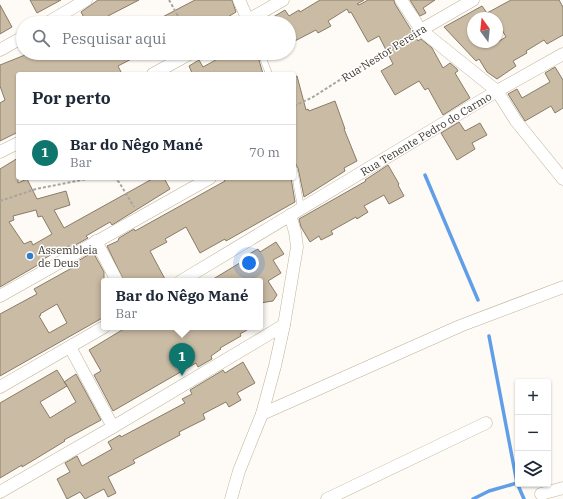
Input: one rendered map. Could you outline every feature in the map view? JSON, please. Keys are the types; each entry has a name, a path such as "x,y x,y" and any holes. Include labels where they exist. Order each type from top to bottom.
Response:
{"street":[{"path":"59,16 86,0"},
{"path":"239,0 245,16"},
{"path":"257,16 283,0"},
{"path":"401,0 421,30 497,91 516,121 563,179"},
{"name":"Rua Nestor Pereira","path":"421,30 473,0"},
{"path":"0,50 16,41"},
{"name":"Rua Tenente Pedro do Carmo","path":"186,278 497,91 563,54"},
{"path":"167,71 182,60"},
{"path":"0,152 16,143"},
{"path":"0,296 206,180"},
{"path":"231,499 239,471 262,414 275,366 284,325 297,247 295,212"},
{"path":"96,241 115,278"},
{"path":"262,414 460,326 563,288"},
{"path":"0,492 113,427 284,325"},
{"path":"0,387 101,329"},
{"path":"70,347 113,427"},
{"path":"327,499 486,423"},
{"path":"541,494 563,488"}],"lane":[{"path":"264,60 268,72"},
{"path":"294,180 295,212"}],"path":[{"path":"169,0 178,16"},
{"name":"Rua Nestor Pereira","path":"296,105 313,97 421,30"},
{"path":"0,201 36,189 82,180"},
{"path":"116,180 119,182 140,216"}],"building":[{"path":"30,0 61,0 37,13"},
{"path":"98,0 139,0 108,16 83,16 81,12"},
{"path":"195,0 232,0 236,12 229,16 164,16"},
{"path":"320,0 364,0 357,4 359,5 368,0 394,0 418,41 421,39 432,48 443,68 450,63 457,69 458,71 455,73 470,98 443,115 428,88 425,90 419,81 395,95 381,71 393,64 379,36 368,42 351,12 349,13 347,9 328,21 331,26 318,33 316,30 296,40 296,16 289,16 299,10 300,12"},
{"path":"410,0 435,0 423,8 426,13 420,16"},
{"path":"511,0 559,0 563,7 563,35 547,44 544,40 526,51 527,53 513,61 516,66 497,79 487,72 479,59 476,61 444,27 467,14 467,48 503,48 503,39 506,37 503,32 503,12 489,12"},
{"path":"0,5 12,27 0,34"},
{"path":"482,6 486,12 471,12"},
{"path":"285,10 289,16 275,16"},
{"path":"16,59 16,60 130,60 118,66 121,72 16,72 16,133 0,141 0,103 5,100 0,86 0,65"},
{"path":"199,60 203,67 216,60 259,60 262,72 192,72 189,66"},
{"path":"555,67 563,80 563,108 555,113 551,106 525,121 508,94 517,89 522,98 550,82 545,73"},
{"path":"296,76 306,110 308,109 309,111 335,101 357,161 344,168 345,171 304,197 298,168 296,165"},
{"path":"459,122 465,131 480,123 487,135 472,143 475,149 457,160 441,133"},
{"path":"16,159 16,180 18,180 18,183 28,180 37,199 66,191 70,205 54,210 64,228 150,180 165,180 170,189 112,225 110,222 86,236 88,238 70,248 69,246 62,250 61,249 42,260 43,262 0,287 0,169","holes":["36,210 38,217 42,216 52,234 33,245 31,241 24,244 9,222 14,220 13,216"]},
{"path":"388,165 404,196 389,204 384,195 364,206 368,212 357,219 356,217 331,231 333,234 321,240 319,236 310,242 301,227 299,219 366,181 365,180"},
{"path":"224,180 291,180 295,202 226,241 225,239 200,253 186,227 165,239 167,242 150,251 164,278 123,278 107,246 118,241 119,238 134,229 135,231 225,181"},
{"path":"276,242 284,254 273,260 281,273 268,281 277,295 273,301 263,303 263,278 215,278 243,261 242,258 258,249 260,252"},
{"path":"93,252 104,272 104,278 101,278 101,319 0,376 0,314 37,294 34,289 79,264 78,261","holes":["57,304 67,323 49,333 39,316"]},
{"path":"122,330 247,330 240,334 241,336 220,348 221,349 211,356 212,359 198,367 196,363 113,411 94,375 101,371 89,350"},
{"path":"243,362 255,383 237,393 241,400 229,407 226,402 203,414 205,419 179,432 180,435 133,460 135,463 108,477 116,493 108,497 104,489 85,499 80,492 67,499 57,479 70,472 65,463 77,456 82,466 112,449 108,442 120,435 121,437 185,403 182,399 192,394 190,390 223,370 225,373"},
{"path":"57,370 64,382 76,374 101,420 64,440 65,441 22,467 22,465 0,478 0,403","holes":["67,386 76,402 50,418 40,402"]}],"waterway":[{"path":"425,175 478,300"},
{"path":"489,336 517,483 524,499"},
{"path":"473,499 489,491 515,484"}],"place":[{"name":"Assembleia de Deus","path":"30,256"},
{"name":"Bar do Nêgo Mané","path":"182,376"}]}
